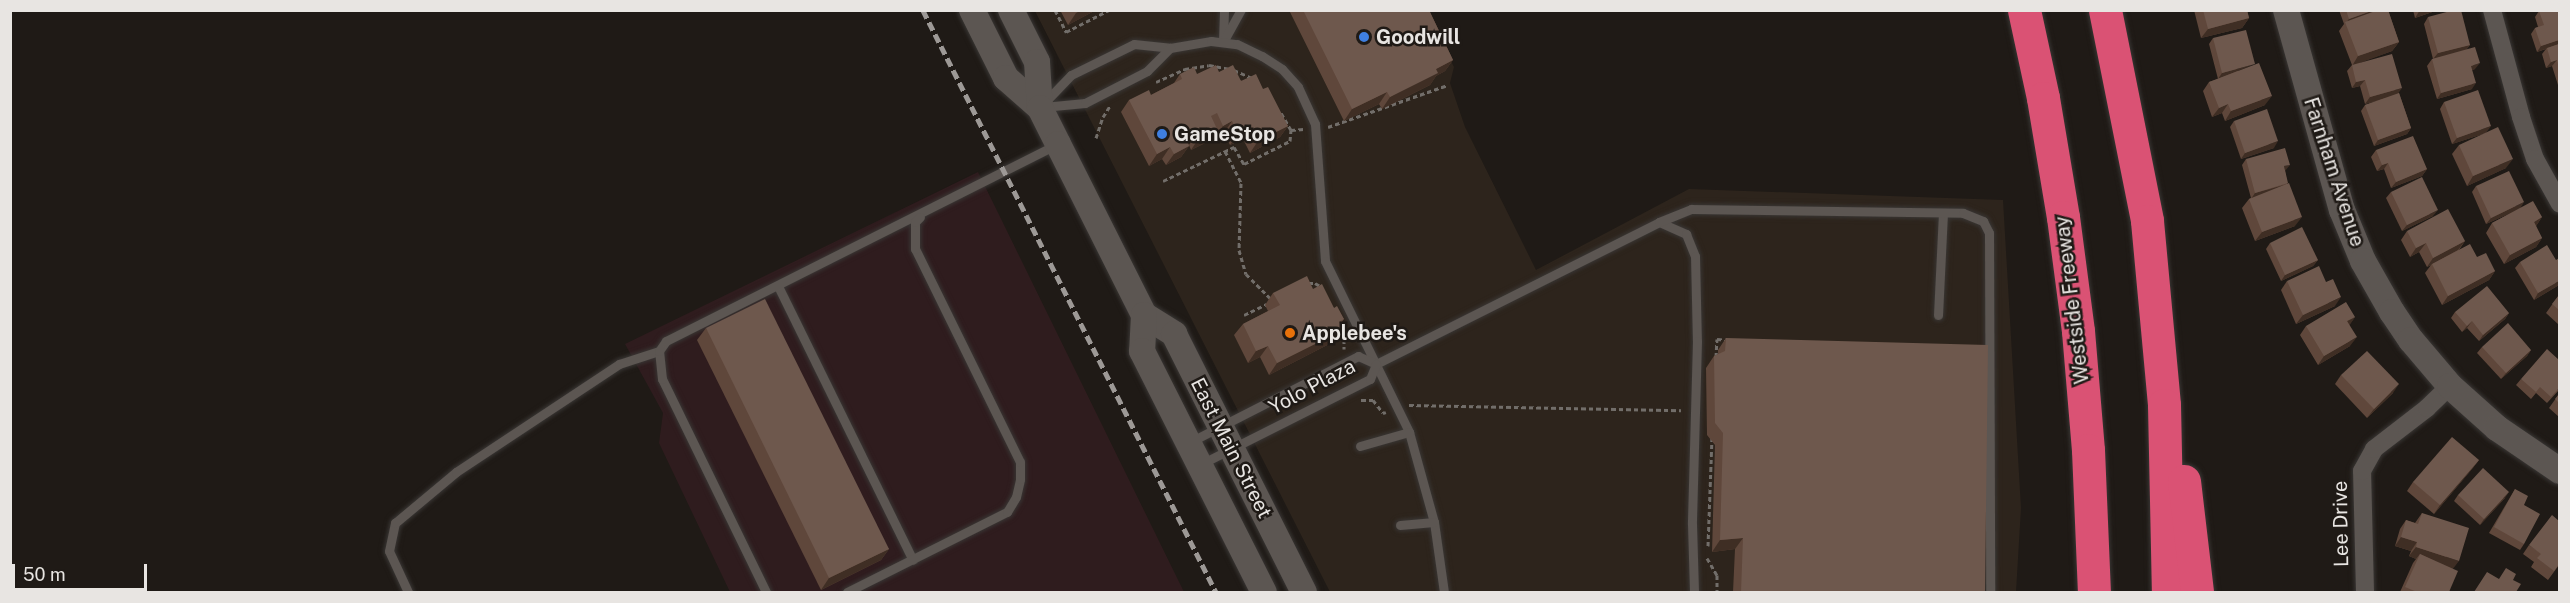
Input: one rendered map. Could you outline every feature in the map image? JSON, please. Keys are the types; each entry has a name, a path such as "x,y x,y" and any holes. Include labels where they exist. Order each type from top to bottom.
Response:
{"highway":[{"name":"Westside Freeway","path":"2024,10 2043,98 2063,217 2078,331 2088,450 2094,592"},
{"path":"2105,10 2147,221 2193,541 2197,592"},
{"path":"2147,221 2164,405 2168,592"},
{"path":"2072,592 2088,450"}],"main road":[{"name":"East Main Street","path":"972,10 1006,78 1040,108 1144,315 1142,351 1264,592"},
{"name":"East Main Street","path":"1011,10 1037,62 1040,108"},
{"name":"Farnham Avenue","path":"2286,10 2331,174 2351,235 2392,312 2411,340 2450,386 2497,428 2559,471"},
{"name":"East Main Street","path":"1144,315 1174,334 1304,592"}],"street":[{"path":"2492,10 2521,117 2535,159 2559,204"},
{"name":"Lee Drive","path":"2365,592 2362,471 2374,449 2427,408 2450,386"}],"lane":[{"path":"1222,42 1224,10"},
{"path":"1222,42 1241,10"},
{"path":"1040,108 1071,75 1134,44 1170,48 1211,41 1237,44 1282,69 1298,87 1315,128 1325,261 1409,432 1434,522 1444,592"},
{"path":"1040,108 1084,103 1147,71 1170,48"},
{"path":"408,592 389,551 395,523 456,472 620,364 659,351 666,341 921,215 1058,144"},
{"path":"1376,364 1659,222 1691,209 1963,213 1983,221 1989,232 1990,592"},
{"path":"1938,315 1942,213"},
{"path":"847,592 1007,512 1016,496 1020,479 1020,462 915,249 915,222 921,215"},
{"path":"1659,222 1686,234 1695,256 1698,287 1692,524 1694,592"},
{"path":"778,286 913,560"},
{"path":"659,351 662,379 766,592"},
{"name":"Yolo Plaza","path":"1194,454 1226,438 1359,356 1376,364 1370,379 1226,438 1194,454"},
{"path":"1360,446 1409,432"},
{"path":"1400,525 1434,522"}],"path":[{"path":"1056,10 1066,32 1109,10"},
{"path":"1147,85 1185,69 1209,65 1234,70 1254,80"},
{"path":"1291,130 1336,126 1448,85"},
{"path":"1096,138 1109,106 1118,101"},
{"path":"1163,181 1234,147 1244,165 1290,141 1291,130 1278,106"},
{"path":"1225,151 1241,183 1239,250 1246,274 1273,300 1244,315"},
{"path":"1300,287 1316,283 1325,295"},
{"path":"1337,356 1344,349 1345,342 1340,324"},
{"path":"1716,363 1717,339 1740,340"},
{"path":"1357,400 1373,400 1383,413 1406,405 1695,410"},
{"path":"1712,434 1707,559 1717,575 1717,592"}],"shaded area":[{"path":"1035,11 1425,11 1454,67 1450,83 1465,127 1536,270 1689,189 2003,200 2021,508 2016,592 1330,592"},
{"path":"978,172 1184,592 730,592 659,443 663,413 625,344"}],"building":[{"path":"1303,10 1429,10 1453,60 1436,69 1438,73 1390,97 1387,92 1352,109"},
{"path":"2203,10 2247,10 2249,18 2208,29"},
{"path":"2346,10 2374,10 2349,19"},
{"path":"2378,10 2388,10 2399,42 2358,56 2345,22"},
{"path":"2461,10 2470,45 2438,53 2428,17"},
{"path":"2559,10 2559,40 2541,46 2535,28 2544,25 2539,11"},
{"path":"2246,30 2255,64 2222,73 2213,38"},
{"path":"2559,44 2559,69 2557,60 2551,62 2547,48"},
{"path":"2475,47 2480,63 2471,66 2476,83 2441,93 2432,59"},
{"path":"2392,54 2402,88 2370,97 2365,80 2356,82 2352,65"},
{"path":"2259,63 2272,96 2231,111 2228,104 2219,108 2209,82"},
{"path":"1216,65 1219,72 1233,65 1241,81 1256,74 1263,89 1268,87 1288,126 1258,141 1251,127 1238,133 1232,121 1223,126 1217,113 1211,116 1217,129 1199,138 1197,133 1186,139 1189,146 1174,154 1170,147 1157,154 1129,100 1149,90 1151,95 1182,79 1180,74 1194,67 1197,74"},
{"path":"2478,90 2491,126 2457,138 2444,102"},
{"path":"2399,93 2411,128 2378,140 2365,105"},
{"path":"2267,109 2278,141 2245,153 2234,121"},
{"path":"2498,127 2513,159 2473,176 2459,145"},
{"path":"2413,136 2427,169 2396,182 2388,163 2382,165 2376,150"},
{"path":"2285,148 2290,165 2284,166 2288,183 2255,193 2246,159"},
{"path":"2509,171 2524,202 2491,218 2476,186"},
{"path":"2422,177 2438,210 2407,225 2391,192"},
{"path":"2289,183 2302,217 2262,232 2249,199"},
{"path":"2533,201 2542,217 2534,222 2542,238 2510,255 2492,223"},
{"path":"2448,209 2465,241 2433,258 2426,243 2416,248 2407,231"},
{"path":"2302,227 2318,260 2285,275 2270,243"},
{"path":"2470,244 2477,257 2486,253 2495,271 2448,296 2432,264"},
{"path":"2547,245 2556,260 2559,258 2559,281 2538,293 2520,262"},
{"path":"2319,266 2326,282 2333,279 2341,297 2303,315 2287,281"},
{"path":"1307,276 1313,289 1322,284 1334,308 1337,306 1344,319 1339,322 1343,330 1277,363 1268,346 1256,351 1243,324 1280,305 1273,293"},
{"path":"2487,286 2509,313 2483,335 2472,321 2467,326 2455,312"},
{"path":"2559,295 2559,310 2552,304"},
{"path":"765,299 889,549 829,578 706,328"},
{"path":"2346,302 2355,317 2347,321 2357,337 2324,356 2306,326"},
{"path":"2508,323 2531,350 2506,373 2482,347"},
{"path":"1726,338 1988,345 1985,592 1741,592 1743,538 1720,540 1723,433 1715,423 1714,356 1725,351"},
{"path":"2547,349 2559,360 2559,388 2551,397 2540,387 2536,392 2521,379"},
{"path":"2367,351 2399,384 2374,409 2341,375"},
{"path":"2452,437 2479,460 2440,505 2413,482"},
{"path":"2483,468 2509,492 2484,519 2458,495"},
{"path":"2515,489 2528,496 2524,505 2540,514 2524,544 2494,527"},
{"path":"2422,513 2469,528 2459,561 2416,547 2417,542 2401,537 2406,520 2418,524"},
{"path":"2552,515 2559,521 2559,564 2554,571 2537,558 2541,554 2529,545"},
{"path":"2420,554 2458,571 2449,592 2417,592 2405,587"},
{"path":"2506,568 2516,574 2513,580 2521,584 2516,592 2474,592 2487,572 2499,579"}],"railway":[{"path":"923,10 1216,592"}],"place":[{"name":"Goodwill","path":"1364,37"},
{"name":"GameStop","path":"1162,134"},
{"name":"Applebee's","path":"1290,333"}]}
